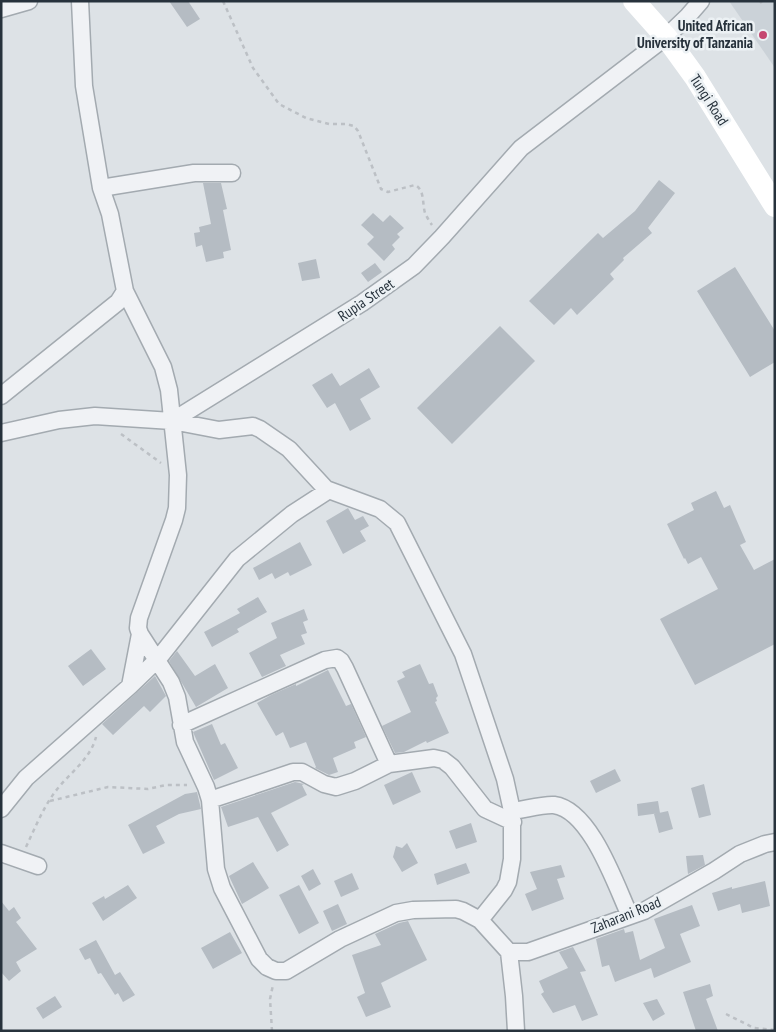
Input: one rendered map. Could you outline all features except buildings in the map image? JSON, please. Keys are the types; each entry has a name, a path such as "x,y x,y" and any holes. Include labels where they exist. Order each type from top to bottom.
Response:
{"main road":[{"name":"Tungi Road","path":"634,1 666,37 721,118 775,206"}],"street":[{"path":"1,9 29,1"},
{"path":"80,1 84,86 101,188 110,214 125,291 163,367 169,390 178,475 177,508 139,618 138,628 140,634 158,659 175,691 181,724 189,751 208,794 216,870 222,888 259,959 266,967 276,971 286,971 340,939 404,911 456,909 463,911 480,920 508,952 514,996 516,1031"},
{"name":"Rupia Street","path":"172,421 362,303 414,266 522,148 666,37 701,1"},
{"path":"101,188 194,173 232,173"},
{"path":"1,396 118,302 125,291"},
{"path":"1,433 59,420 96,416 172,421 219,430 253,426 289,449 328,490 380,509 397,523 463,654 505,779 512,816 512,859 508,882 480,920"},
{"path":"1,809 26,778 158,659 237,559 292,514 328,490"},
{"path":"130,686 140,634"},
{"path":"181,724 325,660 337,658 345,668 389,764"},
{"path":"208,794 293,772 302,772 324,784 336,787 355,781 389,764 434,758 443,760 452,767 488,812 512,816 553,805 577,817 597,844 630,916"},
{"name":"Zaharani Road","path":"508,952 528,952 644,911 740,854 775,842"},
{"path":"1,854 38,866"}],"path":[{"path":"223,1 253,68 279,104 306,118 329,124 354,126 358,131 381,189 388,192 415,185 419,187 430,224 442,237"},
{"path":"118,432 178,475"},
{"path":"20,859 56,791 93,749 98,715"},
{"path":"50,801 108,787 148,789 181,784 208,794"},
{"path":"272,1031 270,999 276,971"},
{"path":"726,1014 754,1028 775,1030"}],"shaded area":[{"name":"United African University of Tanzania","path":"729,1 775,1 775,68"}],"place":[{"name":"United African University of Tanzania","path":"763,35"}]}
